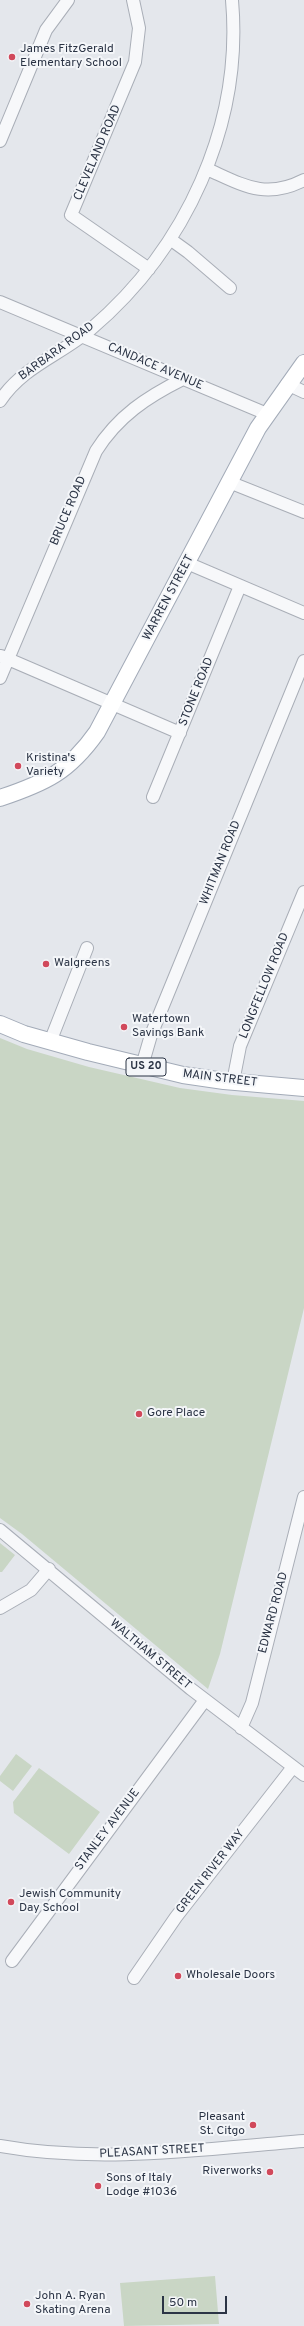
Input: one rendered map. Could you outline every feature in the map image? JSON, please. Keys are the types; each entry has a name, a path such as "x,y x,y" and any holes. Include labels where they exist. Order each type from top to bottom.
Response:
{"main road":[{"name":"WARREN STREET","path":"0,798 47,780 74,761 97,732 114,703 229,482 267,414 287,384 304,363"},
{"name":"MAIN STREET","path":"0,1024 50,1042 142,1066 200,1078 304,1088"}],"street":[{"path":"0,141 44,36 68,0"},
{"name":"CLEVELAND ROAD","path":"133,0 139,28 135,62 71,215 149,269"},
{"name":"BARBARA ROAD","path":"0,402 26,372 82,336 129,292 149,269 170,239 193,201 207,169 221,127 228,94 232,48 232,0"},
{"path":"207,169 251,188 265,191 284,188 304,180"},
{"path":"170,239 188,252 230,288"},
{"name":"CANDACE AVENUE","path":"0,302 267,414"},
{"name":"BRUCE ROAD","path":"0,678 4,657 96,451 118,421 162,390 183,379"},
{"path":"287,384 304,392"},
{"path":"229,482 304,512"},
{"path":"187,563 304,613"},
{"name":"STONE ROAD","path":"153,797 240,586"},
{"path":"4,657 114,703 180,733"},
{"name":"WHITMAN ROAD","path":"142,1066 151,1035 304,661"},
{"name":"LONGFELLOW ROAD","path":"233,1082 240,1046 304,892"},
{"path":"50,1042 87,948"},
{"name":"EDWARD ROAD","path":"241,1728 252,1703 304,1498"},
{"name":"WALTHAM STREET","path":"0,1530 49,1569 205,1700 304,1775"},
{"path":"0,1608 31,1590 49,1569"},
{"name":"STANLEY AVENUE","path":"12,1961 205,1700"},
{"name":"GREEN RIVER WAY","path":"134,1978 176,1917 293,1767"},
{"name":"PLEASANT STREET","path":"1,2146 48,2153 98,2155 304,2141"}],"green space":[{"name":"Gore Place","path":"0,1038 27,1049 89,1067 180,1088 232,1095 304,1101 304,1308 220,1654 208,1689 22,1534 0,1518"},
{"path":"0,1543 15,1555 2,1572 0,1572"},
{"path":"16,1754 32,1766 13,1791 0,1781 0,1776"},
{"path":"39,1768 100,1812 69,1854 14,1813 13,1802"},
{"path":"215,2276 219,2324 124,2326 120,2283"}],"place":[{"name":"James FitzGerald Elementary School","path":"12,57"},
{"name":"Kristina's Variety","path":"18,766"},
{"name":"Walgreens","path":"46,964"},
{"name":"Watertown Savings Bank","path":"124,1027"},
{"name":"Gore Place","path":"139,1414"},
{"name":"Jewish Community Day School","path":"11,1902"},
{"name":"Wholesale Doors","path":"178,1976"},
{"name":"Pleasant St. Citgo","path":"253,2125"},
{"name":"Riverworks","path":"270,2172"},
{"name":"Sons of Italy Lodge #1036","path":"98,2186"},
{"name":"John A. Ryan Skating Arena","path":"27,2304"}]}
